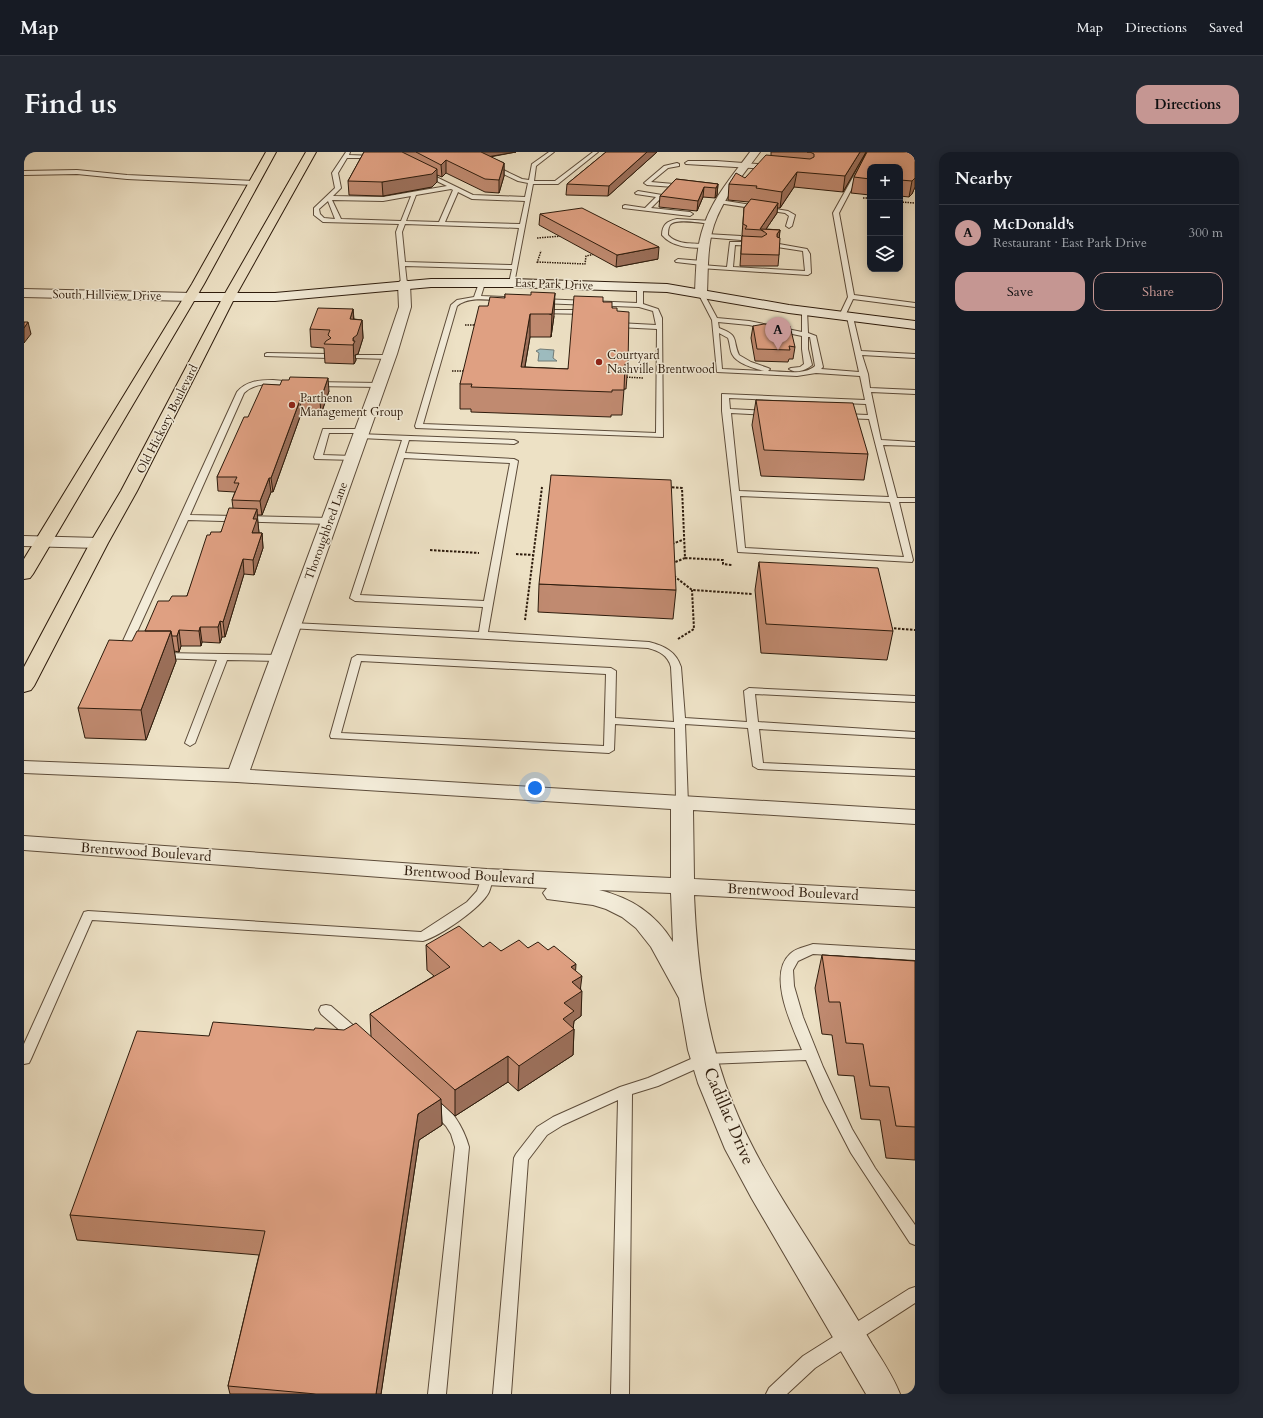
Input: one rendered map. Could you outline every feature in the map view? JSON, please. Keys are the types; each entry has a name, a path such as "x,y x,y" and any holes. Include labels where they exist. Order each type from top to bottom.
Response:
{"main road":[{"path":"24,574 191,297 271,152"},
{"name":"Old Hickory Boulevard","path":"24,686 99,543 129,490 229,297 311,152"}],"street":[{"path":"701,292 705,241 711,220 722,195 755,152"},
{"name":"East Park Drive","path":"191,297 292,296 404,284 512,283 667,288 701,292 745,302 805,311 915,325"},
{"name":"Thoroughbred Lane","path":"237,776 389,358 405,307 404,284"},
{"name":"South Hillview Drive","path":"24,293 191,297"},
{"path":"24,540 99,543"},
{"path":"24,767 237,776 915,817"},
{"name":"Cadillac Drive","path":"682,804 681,886 688,963 693,1003 711,1083 728,1125 760,1189 850,1335 884,1394"},
{"name":"Brentwood Boulevard","path":"24,843 487,876 915,899"},
{"path":"487,876 544,891 600,898 623,907 647,925 655,934 693,1003"}],"lane":[{"path":"512,283 534,165 552,152"},
{"path":"487,164 520,180 556,183 596,152"},
{"path":"869,152 836,213 851,297 846,316 864,374 867,390 870,402 878,442 909,560 741,550 725,396 870,402"},
{"path":"381,157 347,154 335,173 338,188 333,196 320,203 316,209 317,214 323,220 339,221 522,226"},
{"path":"688,163 708,162 777,168"},
{"path":"677,164 666,167 647,183 692,188"},
{"path":"420,171 454,189 476,198 527,199"},
{"path":"24,173 77,172 133,177 254,183"},
{"path":"329,198 383,199 454,189"},
{"path":"441,224 454,189"},
{"path":"638,193 660,196 647,209"},
{"path":"404,284 403,264 398,232 414,194"},
{"path":"722,195 786,212 792,216 789,226"},
{"path":"329,198 339,221"},
{"path":"625,207 647,209 711,220"},
{"path":"711,220 675,221 668,223 665,235 669,239 683,244 748,238 747,244"},
{"path":"730,269 732,243 761,245"},
{"path":"678,261 730,269 808,273 807,254 805,250 778,246"},
{"path":"403,264 514,268"},
{"path":"477,298 482,283"},
{"path":"640,287 640,305"},
{"path":"701,292 715,320 719,371 797,374 814,371 864,374"},
{"path":"851,297 915,305"},
{"path":"488,604 355,598 400,455 419,426 448,324 456,302 464,299 477,298 508,302"},
{"path":"419,426 660,435 660,318 656,310 640,305 536,301"},
{"path":"533,312 588,312 594,310 596,303"},
{"path":"716,329 730,335 735,354 737,356 756,366 767,369 801,369 808,365 805,349 805,311"},
{"path":"715,320 749,323 813,336 819,367 814,371"},
{"path":"618,325 660,326"},
{"path":"858,353 915,356"},
{"path":"267,355 328,356"},
{"path":"356,357 389,358"},
{"path":"129,655 121,655 245,386 259,383 379,386"},
{"path":"867,390 915,392"},
{"path":"726,411 773,413"},
{"path":"834,416 873,417"},
{"path":"353,458 318,457 326,431 411,438 514,442"},
{"path":"878,442 915,444"},
{"path":"400,455 514,461 483,635"},
{"path":"736,493 915,500"},
{"path":"185,517 330,521"},
{"path":"292,626 523,637 645,645 662,650 668,653 674,660 676,668 680,723 682,804"},
{"path":"152,656 280,658"},
{"path":"190,743 223,657"},
{"path":"357,658 611,671 610,721 609,750 335,736 357,658"},
{"path":"915,699 749,691 758,766 915,774"},
{"path":"610,721 753,726 915,735"},
{"path":"24,1059 88,915 423,937 460,913 476,899 483,891 487,876"},
{"path":"915,955 813,949 800,952 790,961 786,971 791,1002 810,1055 827,1094 856,1149 915,1238"},
{"path":"326,1010 367,1046"},
{"path":"502,1394 520,1158 542,1131 558,1121 625,1091 654,1082 705,1059 810,1055"},
{"path":"620,1394 625,1091"},
{"path":"420,1094 455,1127 460,1136 462,1147 437,1394"},
{"path":"775,1394 808,1362 915,1294"}],"path":[{"path":"903,202 915,203"},
{"path":"520,237 548,238 563,236"},
{"path":"536,269 541,252"},
{"path":"537,262 585,264 586,256 596,254"},
{"path":"448,324 483,326"},
{"path":"435,370 471,372"},
{"path":"622,377 660,379"},
{"path":"523,637 542,487"},
{"path":"666,487 682,488 685,540 685,558 669,564"},
{"path":"668,546 685,540"},
{"path":"669,572 692,590 752,594"},
{"path":"662,650 694,629 692,590"},
{"path":"888,628 915,630"}],"water":[{"path":"540,349 554,350 553,358 557,361 538,361 539,353 536,351"}],"building":[{"path":"364,152 402,152 437,169 432,174 382,182 348,181"},
{"path":"416,152 481,152 504,163 499,180 485,179 446,160 441,165"},
{"path":"606,152 647,152 609,186 567,184"},
{"path":"810,152 860,152 845,176 797,172 782,192 756,188 757,186 729,184 736,173 745,178 766,155 810,159 814,157 814,154"},
{"path":"867,152 915,152 915,178 912,181 903,180 903,164 867,164 867,179 854,177"},
{"path":"676,179 718,184 716,188 704,187 698,201 660,196"},
{"path":"751,199 778,203 760,229 780,230 777,234 777,237 780,238 779,255 741,254 742,236 762,237 767,234 762,230 745,229 747,226 743,224 744,208"},
{"path":"582,208 659,247 617,255 540,214"},
{"path":"531,292 555,293 552,314 530,314 521,367 568,369 574,296 603,297 603,302 612,302 612,308 617,308 617,311 629,312 628,364 625,364 624,390 612,390 612,392 471,387 472,384 460,384 479,306 488,306 490,297 505,298 505,294 531,295"},
{"path":"318,308 353,309 350,319 362,320 357,335 353,338 353,341 355,341 353,345 324,344 331,338 328,335 330,330 310,329"},
{"path":"24,322 28,322 24,328"},
{"path":"764,324 790,326 795,347 789,346 790,350 757,349 753,326"},
{"path":"290,377 328,378 320,401 300,400 271,478 269,478 260,501 232,500 239,483 234,483 237,477 217,477 244,417 248,417 263,384 280,385 282,380 289,380"},
{"path":"756,400 853,403 868,454 764,450"},
{"path":"551,475 671,480 676,590 539,584"},
{"path":"229,508 257,509 253,519 257,519 252,533 262,533 253,560 243,559 223,622 220,621 218,627 200,627 199,631 179,630 177,636 172,636 171,631 145,631 158,601 169,601 172,596 187,596 207,535 210,535 211,532 221,532"},
{"path":"759,562 878,568 893,631 766,624"},
{"path":"137,631 171,631 141,710 78,708 109,640 132,641"},
{"path":"459,926 483,947 490,942 501,951 519,940 528,948 538,942 548,950 554,946 576,964 571,967 582,976 572,982 582,991 564,1003 574,1011 563,1019 574,1029 519,1066 508,1056 455,1090 370,1014 450,967 426,945"},
{"path":"822,955 915,961 915,1127 896,1126 889,1087 870,1086 863,1044 846,1043 840,1002 829,1002"},
{"path":"213,1022 314,1030 315,1028 344,1030 356,1023 441,1099 418,1114 376,1394 316,1394 228,1386 265,1231 70,1215 137,1031 209,1036"}],"place":[{"name":"McDonald's","path":"778,350"},
{"name":"Courtyard Nashville Brentwood","path":"599,362"},
{"name":"Parthenon Management Group","path":"292,405"}]}
